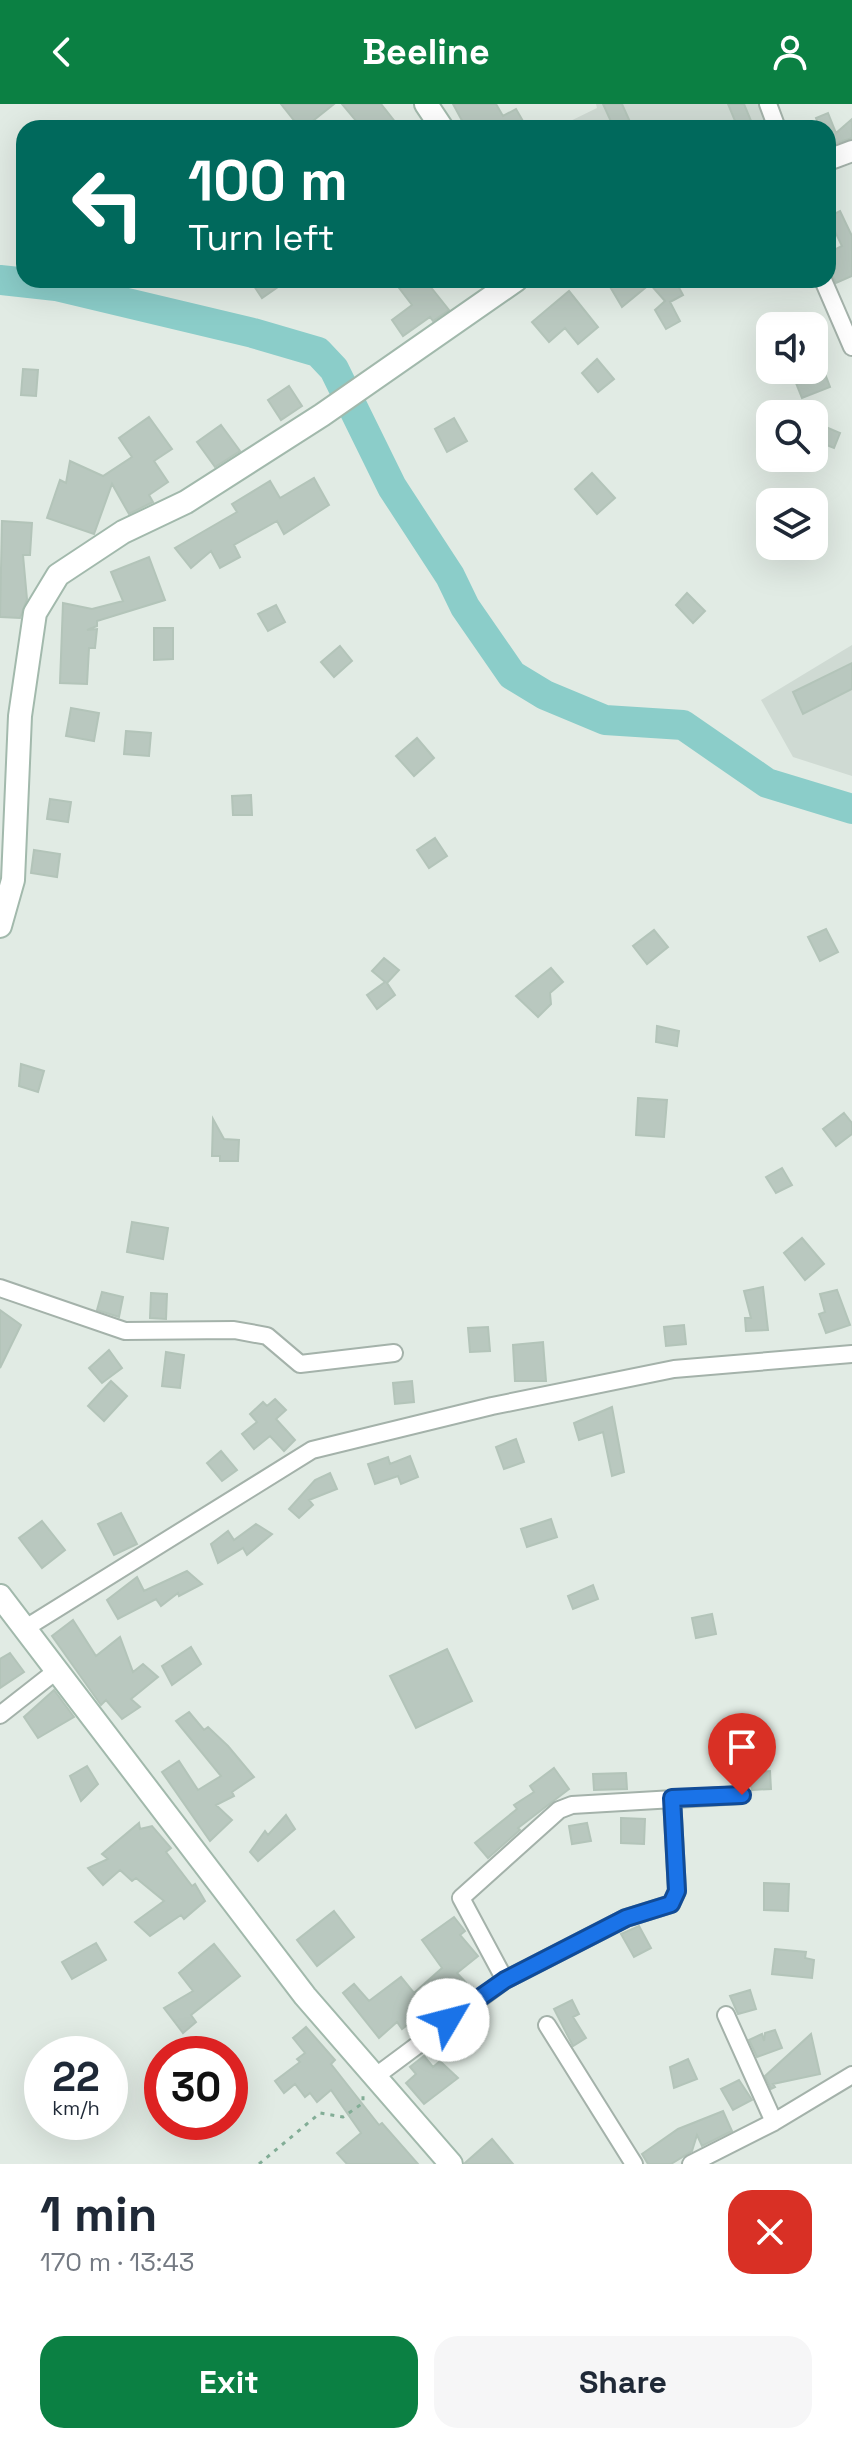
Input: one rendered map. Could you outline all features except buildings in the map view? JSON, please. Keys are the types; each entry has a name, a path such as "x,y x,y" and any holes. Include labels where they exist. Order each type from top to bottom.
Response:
{"main road":[{"path":"0,926 13,880 20,716 35,613 58,575 123,532 186,502 322,415 504,288"},
{"path":"0,1596 305,1996 451,2164"}],"street":[{"path":"826,288 852,347"},
{"path":"0,1288 125,1331 234,1330 267,1336 300,1364 394,1353"},
{"path":"24,1629 312,1450 492,1406 674,1369 852,1354"},
{"path":"0,1715 56,1671"},
{"path":"505,1980 461,1898 559,1810 585,1802 742,1795"},
{"path":"376,2076 505,1980 626,1918 671,1904 677,1891 672,1798"},
{"path":"726,2015 774,2122"},
{"path":"547,2025 634,2164"},
{"path":"691,2164 774,2122 852,2075"}],"path":[{"path":"259,2164 320,2113 343,2117 363,2103 365,2085 376,2076"}],"shaded area":[{"path":"596,104 760,104 766,120 572,120 597,108"},
{"path":"852,645 852,776 793,757 761,700"}],"waterway":[{"path":"0,280 16,282"},
{"path":"64,288 253,333 318,352 334,369 392,487 450,576 465,607 512,675 545,695 605,720 683,725 767,783 852,809"}],"route":[{"path":"448,2020 505,1980 626,1918 671,1904 677,1891 672,1798 742,1795"}]}
